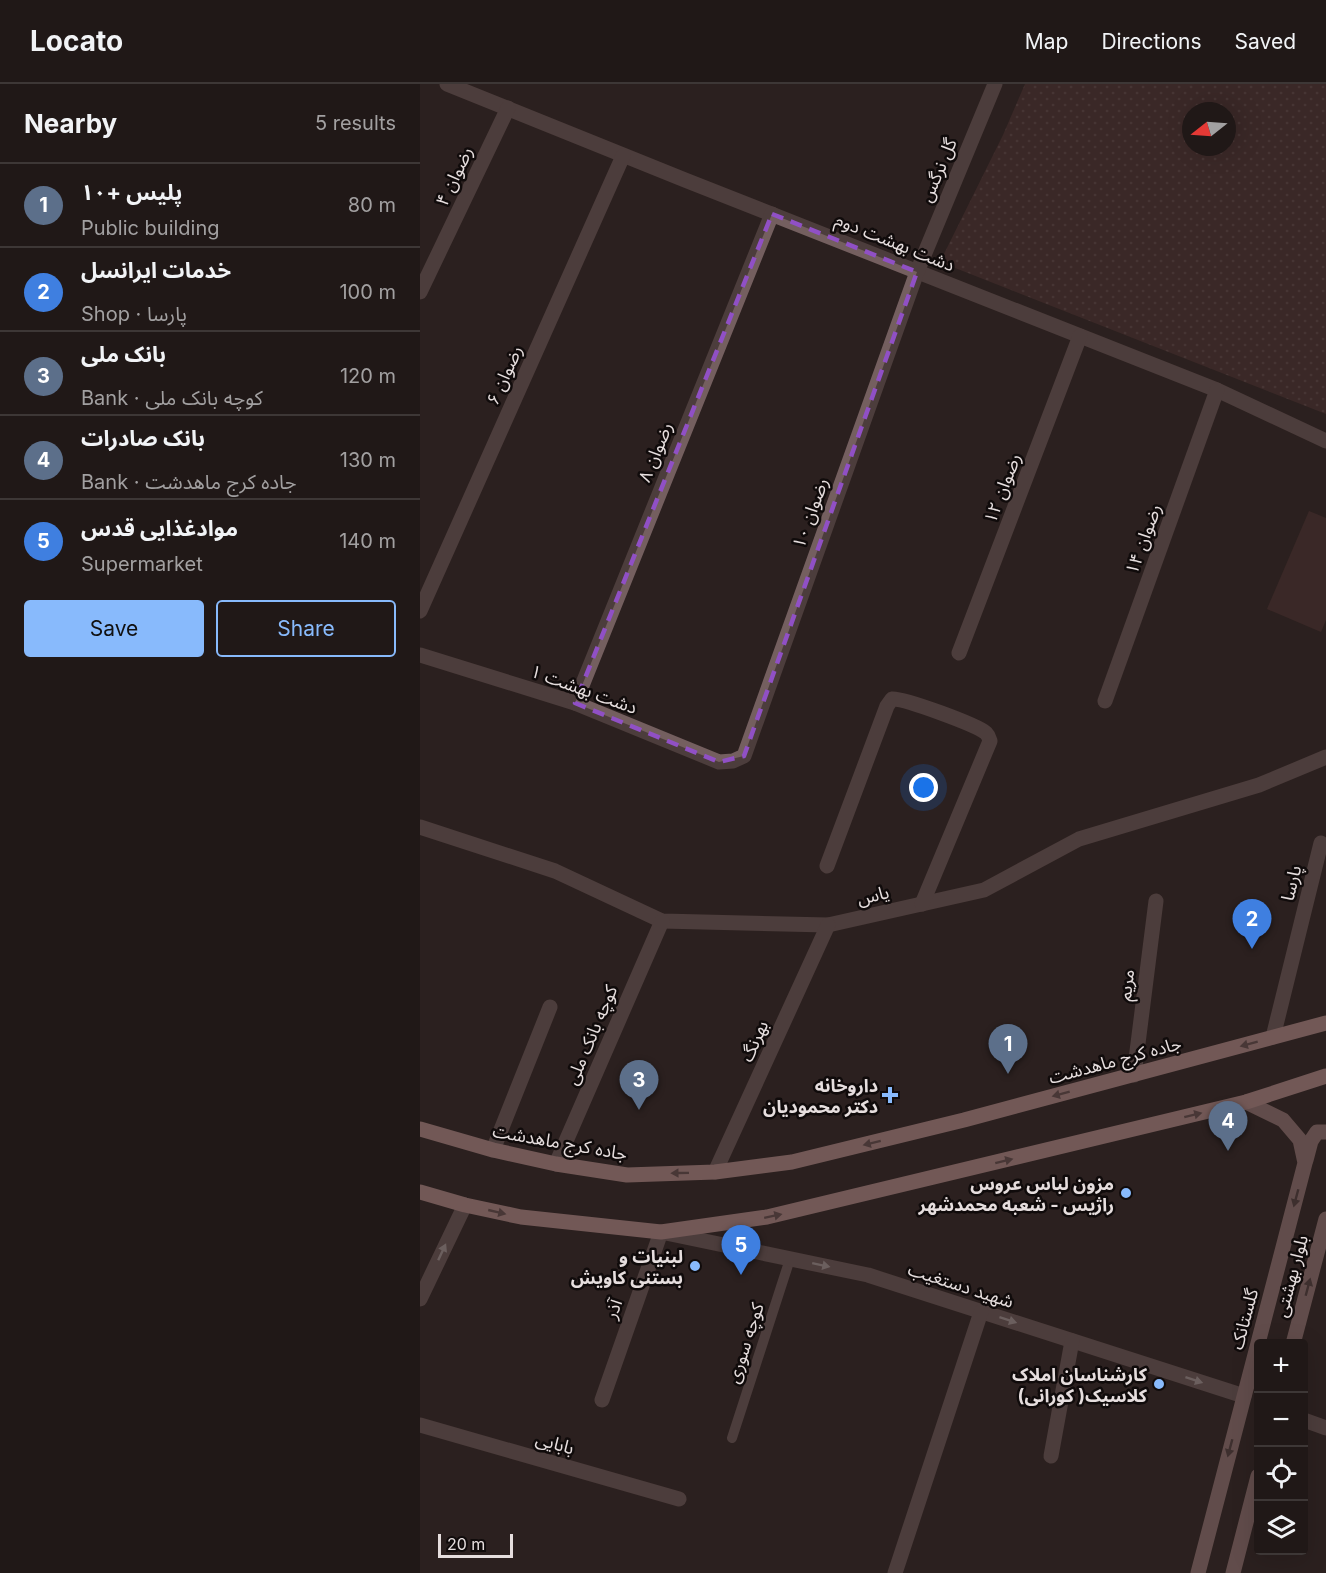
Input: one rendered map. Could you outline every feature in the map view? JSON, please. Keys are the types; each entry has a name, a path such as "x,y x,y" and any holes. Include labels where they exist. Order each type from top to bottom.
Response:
{"main road":[{"name":"جاده کرج ماهدشت","path":"420,1129 493,1150 556,1164 627,1174 716,1172 792,1162 964,1120 1326,1023"},
{"path":"420,1192 465,1205 521,1217 661,1232 767,1217 1246,1102 1326,1076"}],"street":[{"name":"دشت بهشت دوم","path":"447,84 623,156 1217,390 1326,441"},
{"name":"گل نرگس","path":"917,272 995,84"},
{"name":"رضوان ۴","path":"420,292 507,108"},
{"name":"رضوان ۶","path":"420,611 623,156"},
{"name":"رضوان ۸","path":"575,703 772,214"},
{"name":"رضوان ۱۰","path":"733,761 744,756 917,272"},
{"name":"رضوان ۱۲","path":"959,653 1080,336"},
{"name":"رضوان ۱۴","path":"1105,702 1217,390"},
{"name":"دشت بهشت ۱","path":"420,655 575,703 719,762 733,761"},
{"path":"827,866 887,706 892,699 899,698 933,710 984,732 990,741 922,904"},
{"name":"یاس","path":"420,827 555,871 662,921 828,925 984,890 1079,839 1259,785 1326,757"},
{"name":"پارسا","path":"1273,1037 1321,843"},
{"name":"مریم","path":"1134,1075 1156,901"},
{"name":"کوچه بانک ملی","path":"556,1164 662,921"},
{"name":"بهرنگ","path":"716,1172 828,925"},
{"path":"493,1150 550,1007"},
{"path":"1246,1102 1283,1120 1300,1140 1305,1163"},
{"name":"گلستانک","path":"1198,1573 1311,1141 1317,1132 1326,1132"},
{"path":"420,1299 465,1205"},
{"name":"بلوار بهشتی","path":"1294,1339 1326,1222"},
{"name":"شهید دستغیب","path":"661,1232 868,1275 1244,1396"},
{"name":"آذر","path":"602,1400 661,1232"},
{"path":"894,1573 981,1312"},
{"path":"1052,1455 1072,1341"},
{"path":"1308,1421 1326,1428"},
{"name":"بابایی","path":"420,1425 679,1499"},
{"path":"1233,1573 1254,1492"}],"lane":[{"name":"کوچه سوری","path":"732,1438 790,1259"}],"highlighted area":[{"path":"772,214 917,272 744,756 719,762 575,703"}],"shaded area":[{"path":"1025,84 1326,84 1326,414 940,262 1003,135"},
{"path":"1309,511 1326,518 1326,620 1321,632 1267,609"}],"place":[{"name":"خدمات ایرانسل","path":"1252,949"},
{"name":"پلیس +۱۰","path":"1008,1074"},
{"name":"داروخانه دکتر محمودیان","path":"890,1095"},
{"name":"بانک ملی","path":"639,1110"},
{"name":"بانک صادرات","path":"1228,1151"},
{"name":"مزون لباس عروس راژیس - شعبه محمدشهر","path":"1126,1193"},
{"name":"لبنیات و بستنی کاویش","path":"695,1266"},
{"name":"موادغذایی قدس","path":"741,1275"},
{"name":"کارشناسان املاک کلاسیک( کورانی)","path":"1159,1384"}]}
